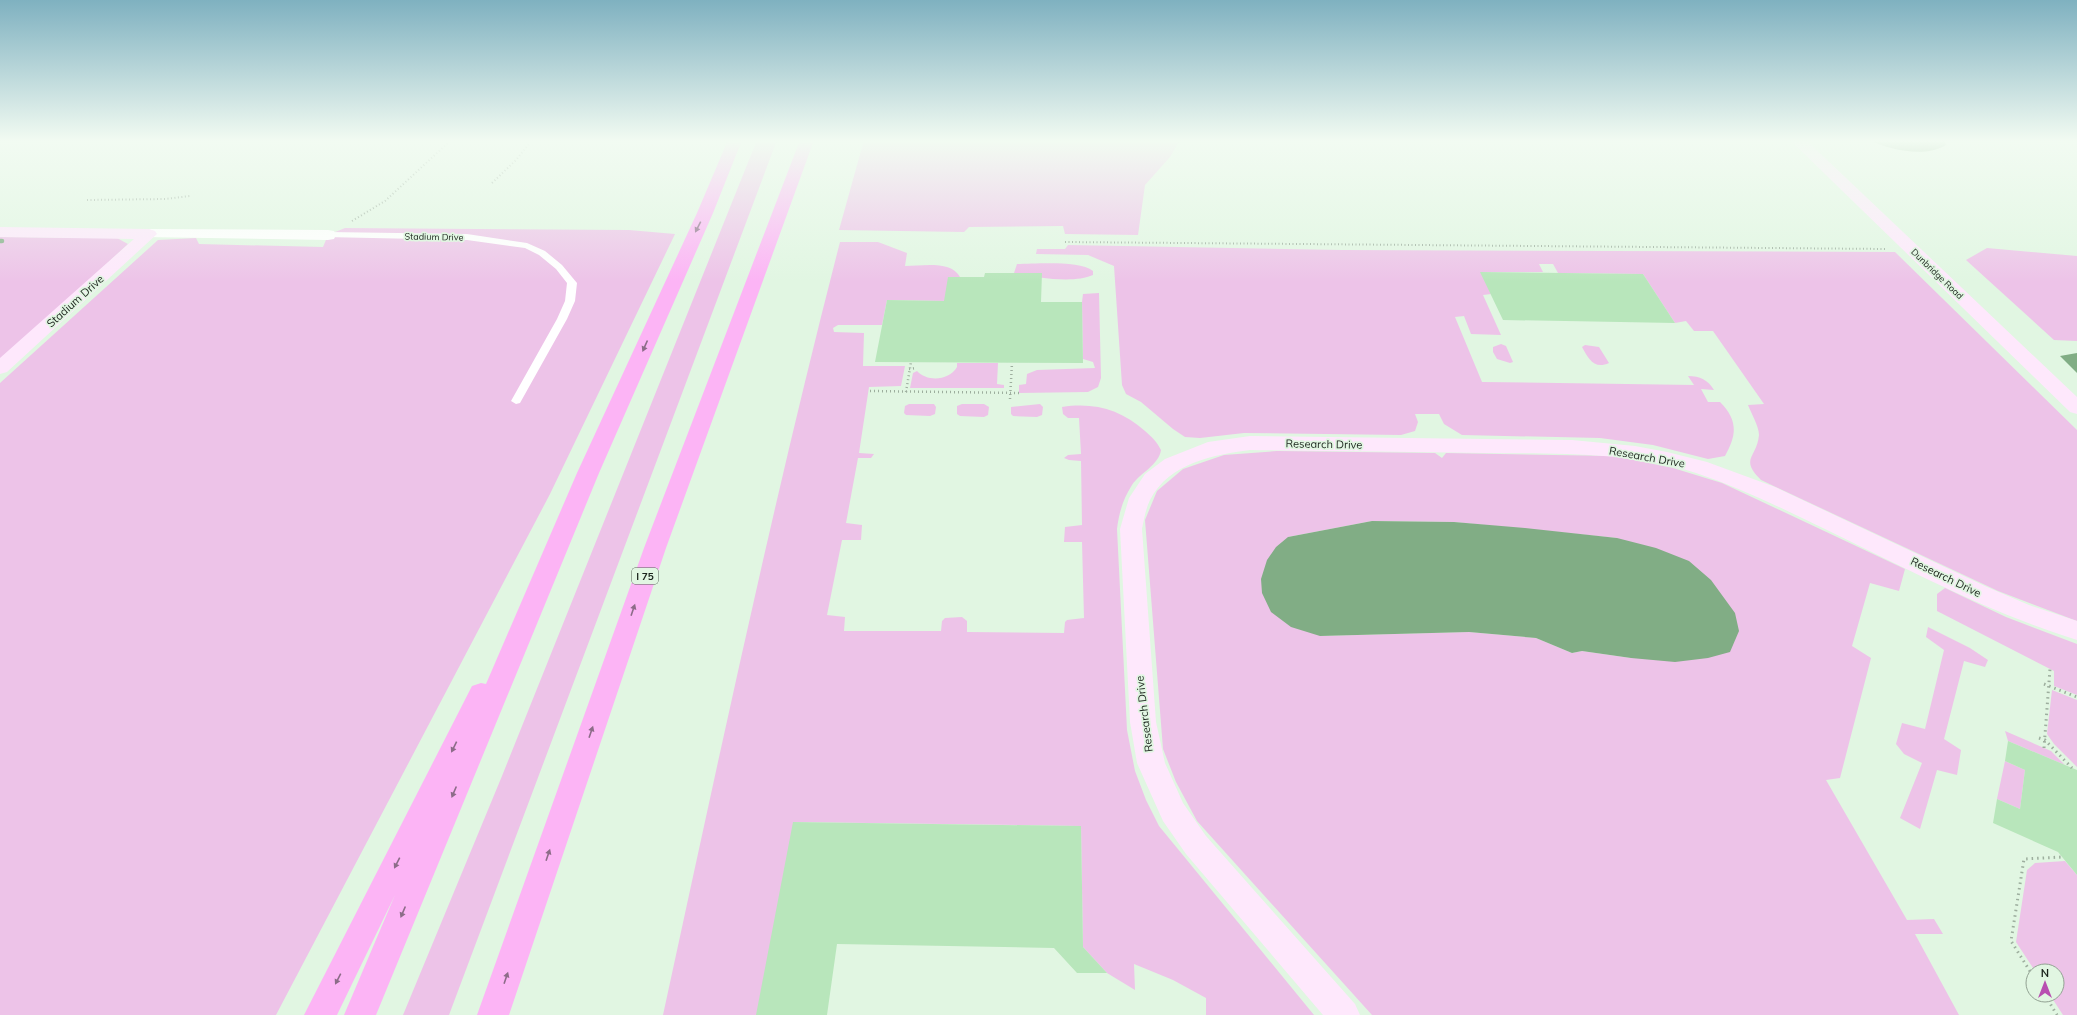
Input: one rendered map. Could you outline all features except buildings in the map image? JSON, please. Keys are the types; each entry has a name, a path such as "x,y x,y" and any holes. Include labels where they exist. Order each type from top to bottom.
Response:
{"highway":[{"path":"360,1015 588,473 716,187"},
{"name":"I 75","path":"493,1015 655,548 789,187"},
{"path":"320,1015 401,856 588,473"}],"street":[{"name":"Dunbridge Road","path":"1847,187 2077,408"},
{"name":"Stadium Drive","path":"0,232 328,235"},
{"name":"Stadium Drive","path":"0,368 149,234"},
{"name":"Research Drive","path":"1344,1015 1196,845 1173,812 1156,780 1150,763 1143,722 1131,529 1140,498 1154,479 1172,464 1208,449 1250,443 1572,447 1635,453 1700,467 1767,492 1979,593 2020,611 2077,631"}],"lane":[{"name":"Stadium Drive","path":"328,235 467,237 527,246 542,253 559,267 572,283 570,301 562,319 516,400"}],"path":[{"path":"328,235 385,201 400,187"},
{"path":"87,200 165,199 190,196"},
{"path":"1066,242 1806,250 1911,249"},
{"path":"906,392 911,362"},
{"path":"1010,399 1012,363"},
{"path":"909,370 916,368"},
{"path":"870,391 1019,393"},
{"path":"2044,748 2050,669"},
{"path":"2044,684 2077,697"},
{"path":"2039,738 2045,740 2072,768"},
{"path":"2025,963 2011,941 2024,859 2062,857"},
{"path":"2050,1003 2057,1015"}],"shaded area":[{"path":"738,187 759,187 449,1015 403,1015 502,776"},
{"path":"851,187 1145,187 1138,235 1065,234 1063,226 969,227 964,232 839,230"},
{"path":"345,228 629,230 675,234 550,494 276,1015 0,1015 0,383 158,240 196,238 199,244 323,247 328,235"},
{"path":"0,237 117,238 128,244 0,363"},
{"path":"840,242 878,242 907,253 905,266 943,266 950,268 960,277 947,301 887,300 882,325 838,325 833,328 834,332 864,333 863,366 905,366 901,386 869,387 859,453 874,454 871,458 858,458 846,523 862,525 861,540 842,540 827,615 845,617 844,631 941,631 942,621 945,618 962,617 967,621 967,632 1064,633 1065,622 1067,620 1084,618 1082,542 1064,542 1065,527 1082,525 1081,461 1064,458 1068,455 1081,454 1079,418 1068,418 1063,414 1062,407 1086,406 1107,409 1127,418 1145,431 1161,450 1160,455 1153,465 1135,481 1129,490 1122,506 1117,529 1127,730 1135,771 1146,800 1159,826 1314,1015 1206,1015 1206,998 1173,980 1134,964 1135,990 1107,973 1083,947 1081,826 794,822 798,1015 663,1015 726,725 792,434"},
{"path":"1068,245 1342,250 1895,252 2077,430 2077,621 1998,591 1761,480 1751,467 1750,462 1758,443 1759,431 1748,405 1764,404 1713,331 1694,331 1686,321 1675,323 1643,274 1558,273 1553,264 1539,264 1543,272 1481,272 1491,294 1483,295 1501,335 1471,334 1464,316 1455,317 1482,382 1694,385 1688,376 1703,379 1714,390 1701,389 1708,402 1720,402 1733,421 1734,428 1732,441 1725,456 1708,459 1653,445 1600,438 1462,435 1444,424 1439,414 1415,414 1418,422 1415,431 1401,435 1244,433 1200,438 1185,437 1173,429 1141,402 1126,394 1122,385 1114,266 1088,255 1036,254 1037,249 1065,249"},
{"path":"1987,248 2077,256 2077,341 2054,340 1966,260"},
{"path":"1057,263 1078,265 1093,271 1093,275 1075,279 1054,279 1032,276 1014,273 1017,264"},
{"path":"1099,293 1101,378 1098,387 1088,392 1019,393 1019,385 1026,384 1027,374 1037,370 1095,368 1093,362 1083,359 1082,302 1083,294"},
{"path":"1501,344 1506,346 1513,362 1510,363 1497,359 1493,352 1493,347"},
{"path":"1585,345 1599,347 1609,363 1599,365 1592,362 1582,347"},
{"path":"2077,353 2077,373 2060,356"},
{"path":"957,363 998,363 997,384 1004,385 1004,388 910,388 913,373 917,371 926,377 943,377 953,372 957,367"},
{"path":"909,404 934,404 936,407 935,414 930,416 906,415 904,413 905,406"},
{"path":"962,404 984,404 989,407 988,415 984,417 960,416 957,414 957,406"},
{"path":"1040,404 1043,407 1042,415 1037,417 1013,416 1011,414 1011,407"},
{"path":"1277,451 1435,453 1442,458 1446,453 1614,456 1673,468 1722,483 1905,569 1899,591 1870,583 1852,646 1871,658 1840,778 1826,780 1907,920 1934,919 1943,934 1915,934 1959,1015 1372,1015 1197,821 1176,782 1163,749 1145,520 1157,491 1183,469 1224,455","holes":["1372,521 1454,522 1617,538 1631,658 1582,651 1572,653 1536,638 1469,632 1320,636 1288,537"]},
{"path":"1372,521 1454,522 1525,528 1617,538 1656,548 1689,561 1711,580 1735,613 1739,631 1730,652 1708,658 1675,662 1582,651 1572,653 1536,638 1469,632 1320,636 1291,627 1271,612 1262,593 1261,579 1267,560 1276,547 1288,537"},
{"path":"1945,588 2006,617 2077,644 2077,695 2054,686 2054,671 1937,611 1937,594"},
{"path":"1928,627 1970,648 1988,660 1985,667 1964,661 1944,739 1961,750 1957,775 1937,770 1920,829 1900,818 1922,763 1904,754 1896,744 1902,723 1925,729 1944,650 1926,637"},
{"path":"2052,690 2077,700 2077,767 2054,744 2047,734"},
{"path":"2005,731 2051,751 2065,765 2008,741"},
{"path":"2005,761 2025,770 2020,809 1997,799"},
{"path":"2065,861 2077,875 2077,1015 2063,1015 2055,1003 2065,1003 2065,963 2030,963 2016,942 2027,870 2035,863"}]}
